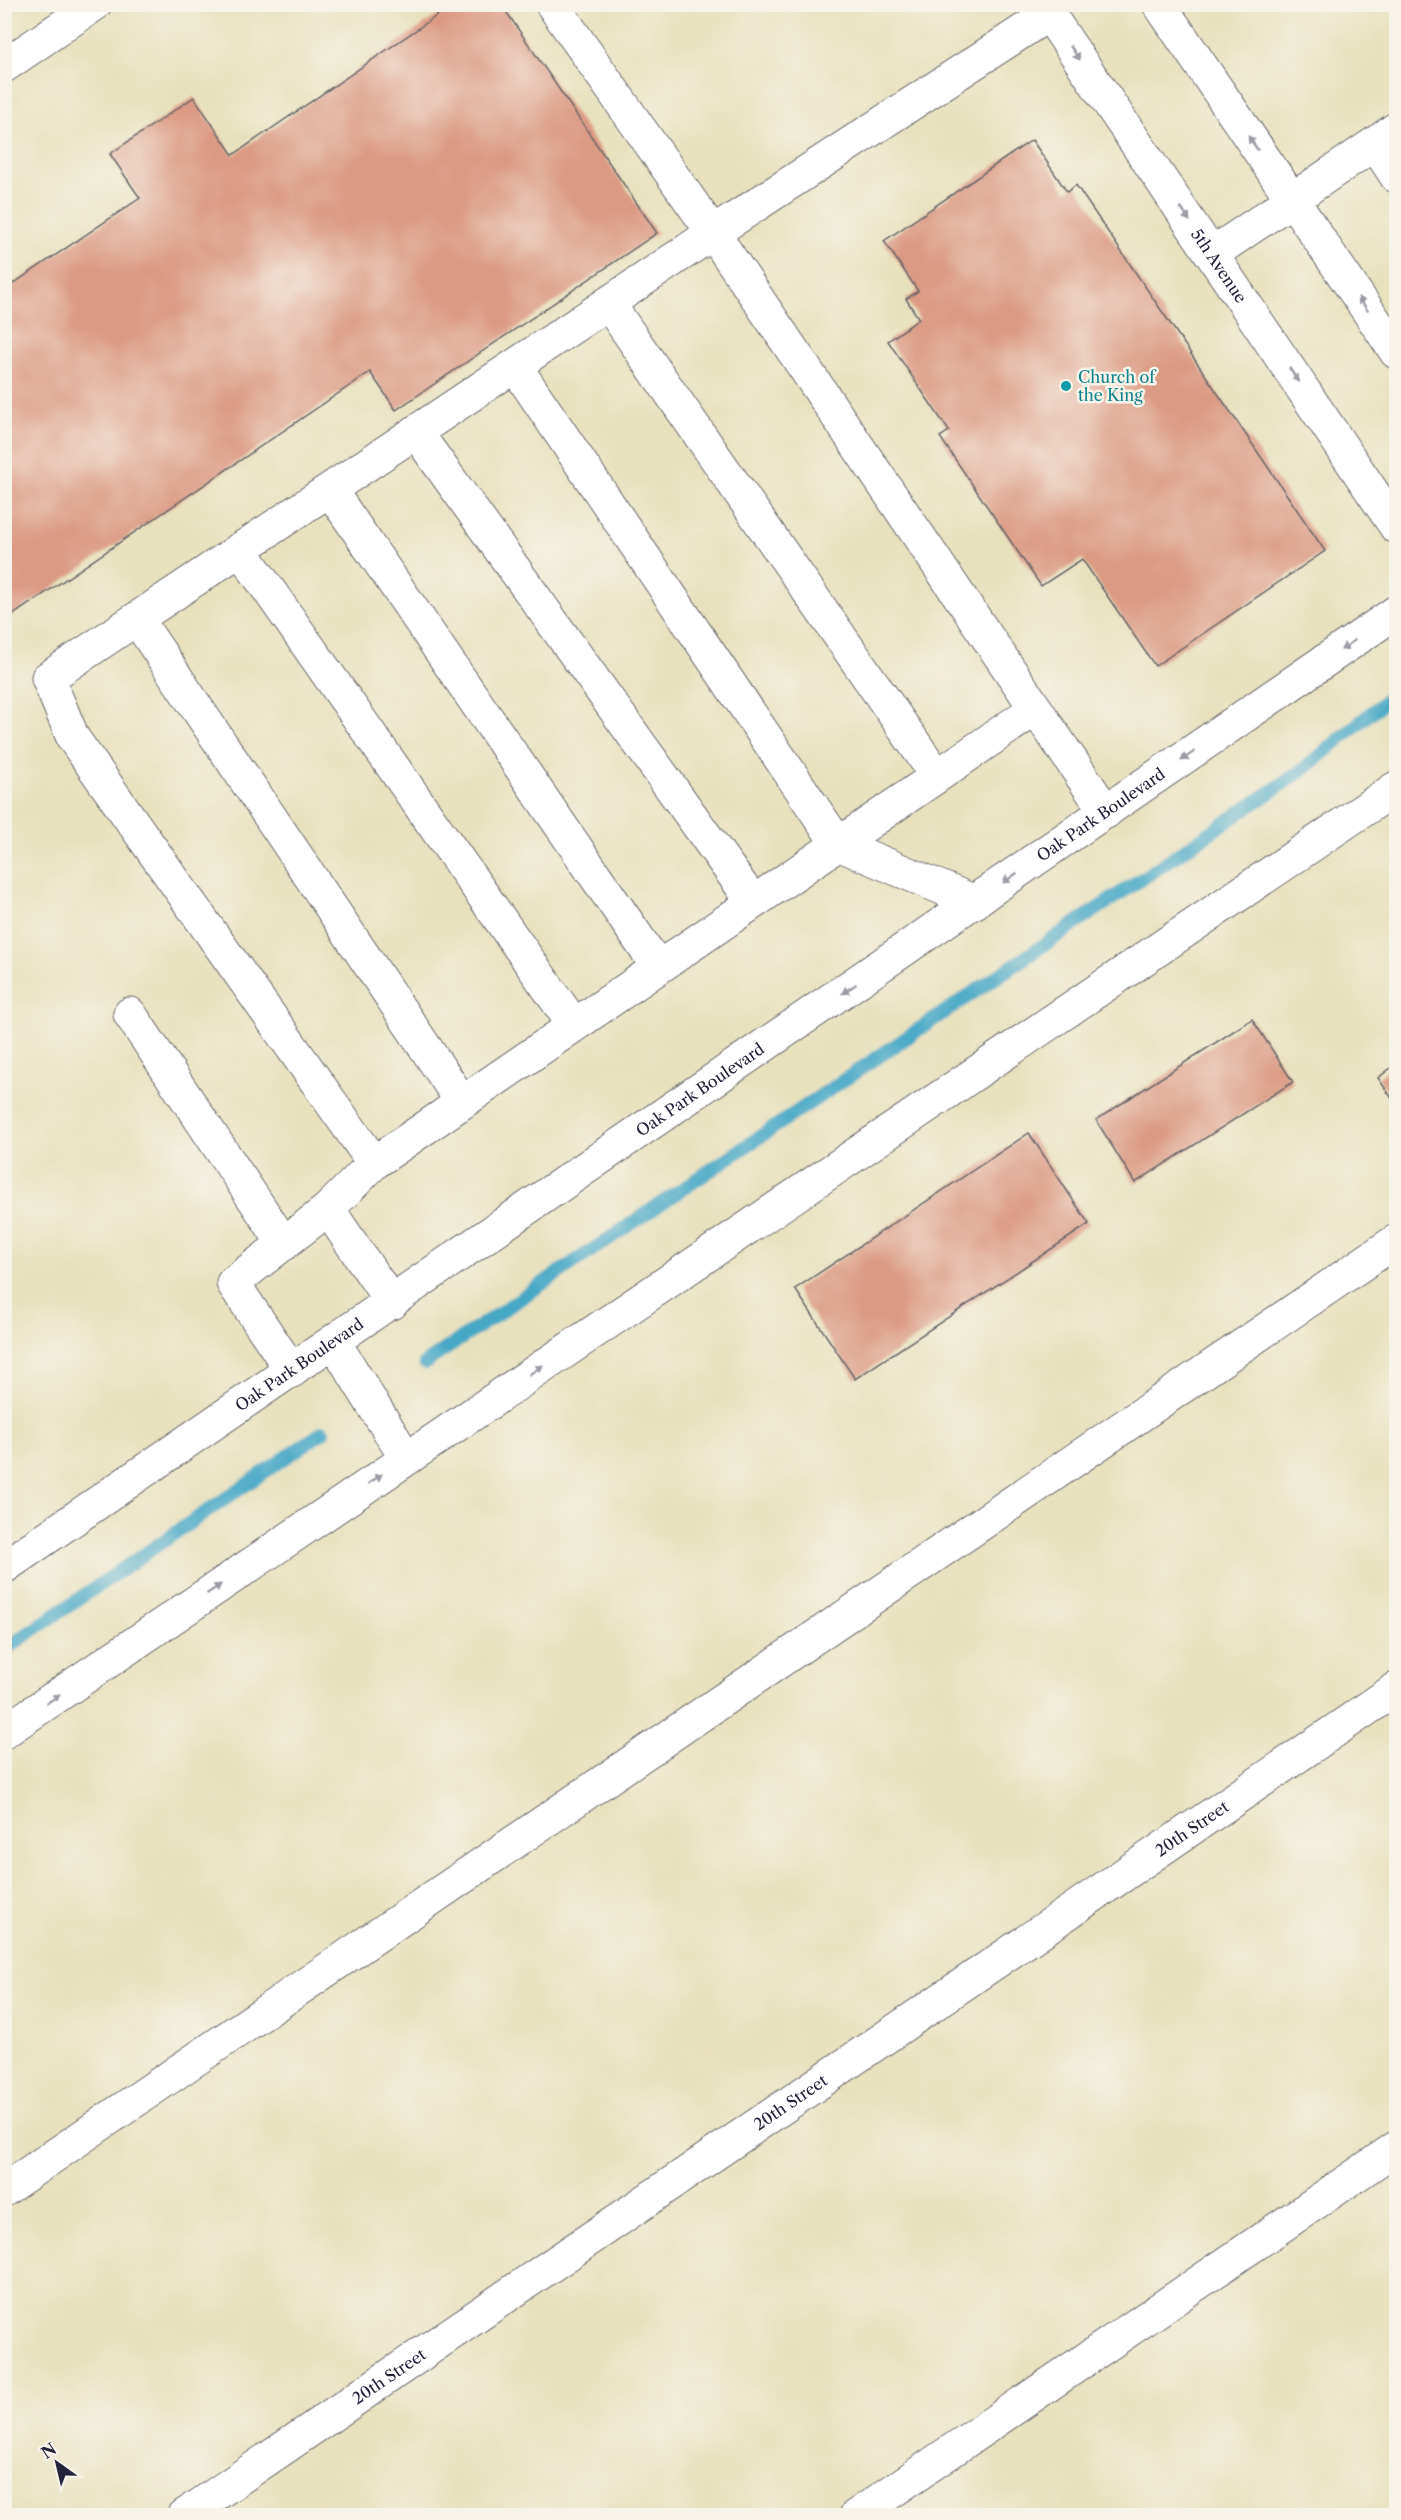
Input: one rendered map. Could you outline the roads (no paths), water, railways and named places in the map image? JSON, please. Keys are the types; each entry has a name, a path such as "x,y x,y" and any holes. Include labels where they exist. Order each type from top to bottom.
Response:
{"street":[{"path":"4,66 95,4"},
{"path":"552,4 713,233 1106,812"},
{"path":"1159,4 1396,352"},
{"path":"374,1163 73,738 48,678 1046,9"},
{"name":"5th Avenue","path":"1046,9 1396,526"},
{"path":"1212,254 1386,136 1396,176"},
{"path":"608,303 937,776"},
{"path":"515,366 838,844 975,902"},
{"path":"416,432 753,902"},
{"path":"330,490 658,967"},
{"path":"240,549 574,1025"},
{"name":"Oak Park Boulevard","path":"4,1567 392,1303 1396,612"},
{"path":"137,618 462,1102"},
{"path":"292,1371 233,1283 328,1209 374,1163 1035,709"},
{"path":"4,1732 1396,788"},
{"path":"130,1014 284,1244"},
{"path":"328,1209 392,1303"},
{"path":"4,2190 1396,1241"},
{"path":"334,1342 406,1458"},
{"name":"20th Street","path":"184,2516 1396,1689"},
{"path":"856,2516 1396,2148"}],"waterway":[{"path":"425,1363 1303,770 1391,696"},
{"path":"4,1650 323,1432"}],"place":[{"name":"Church of the King","path":"1066,386"}]}
